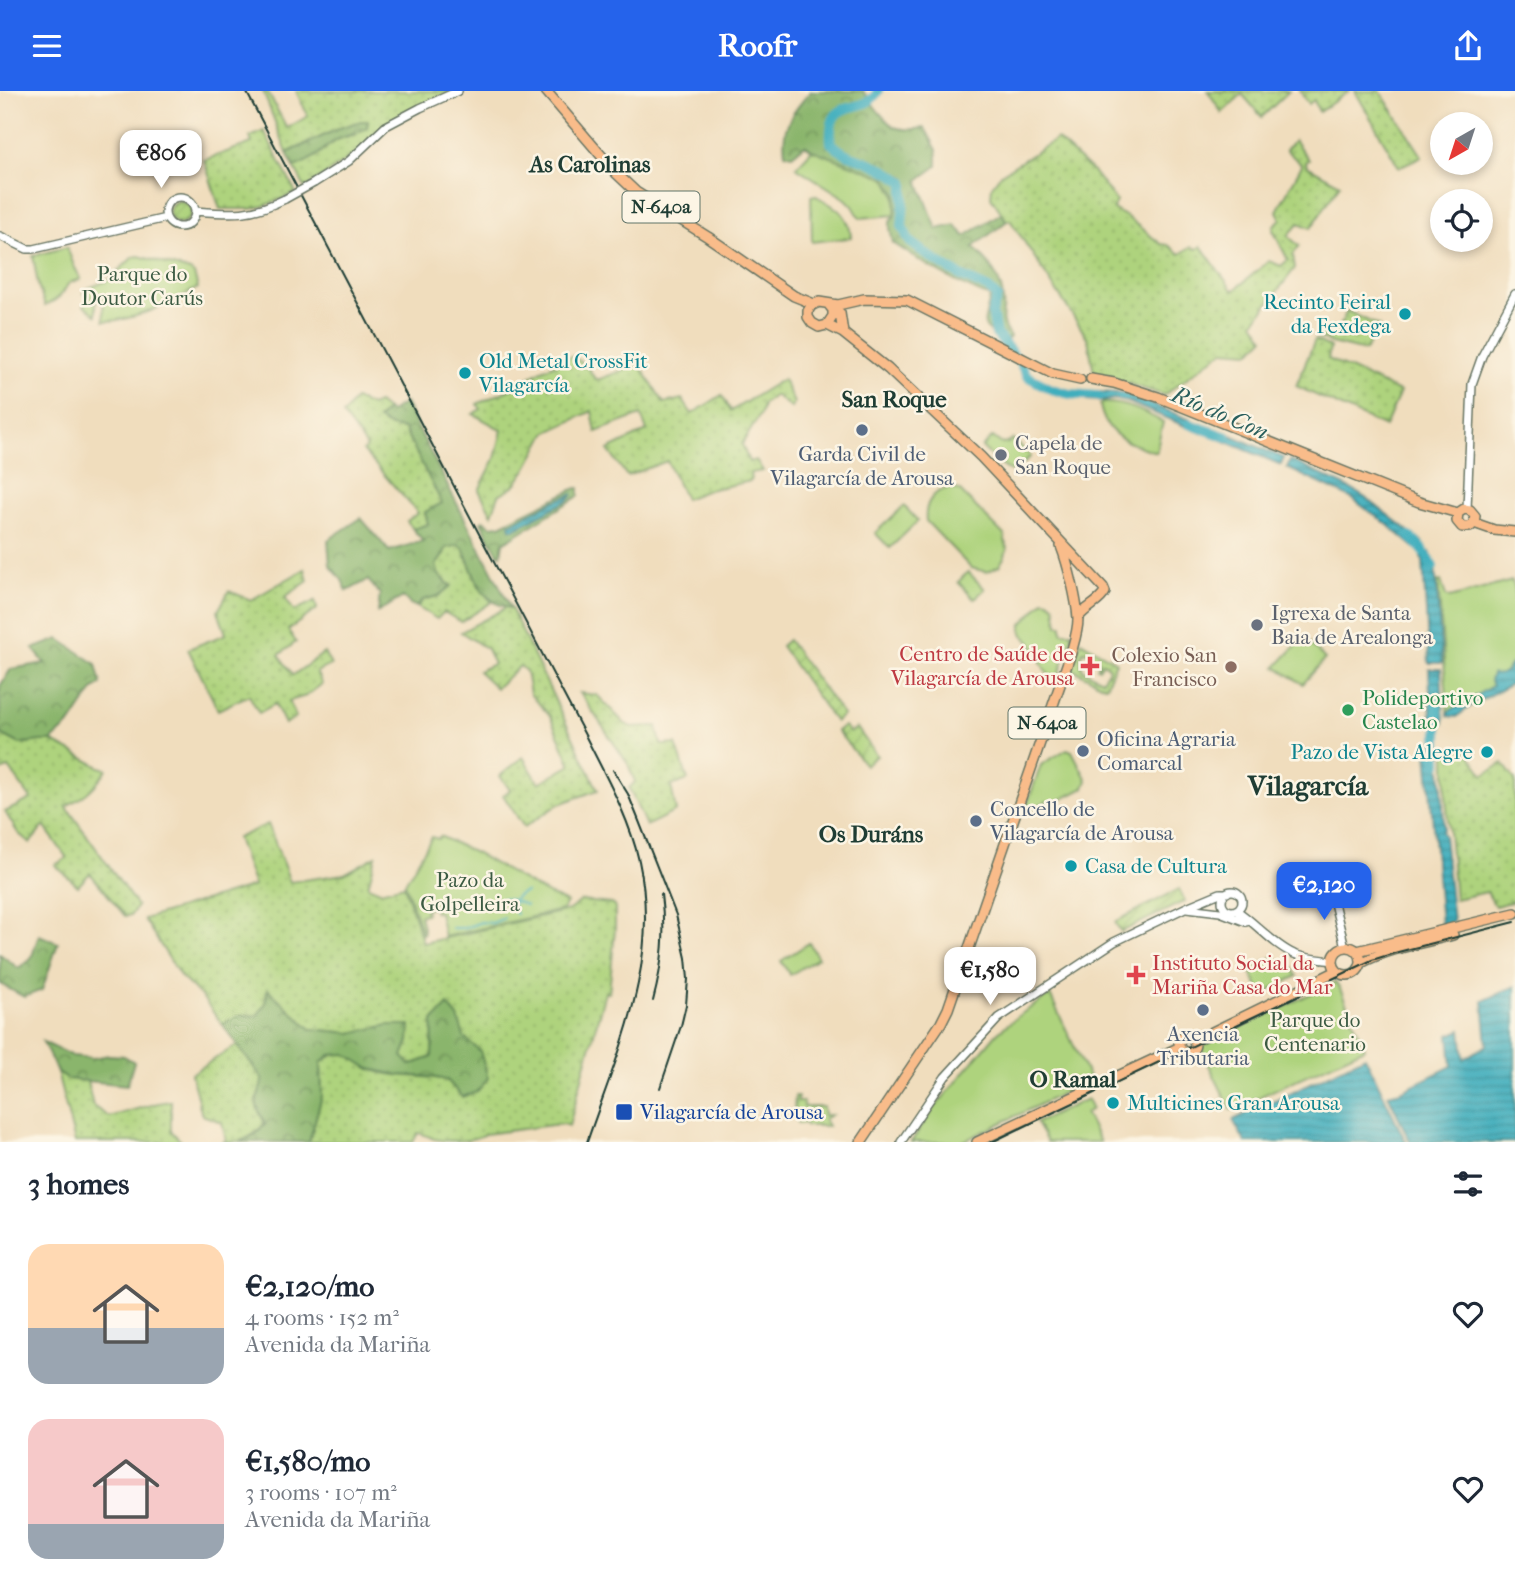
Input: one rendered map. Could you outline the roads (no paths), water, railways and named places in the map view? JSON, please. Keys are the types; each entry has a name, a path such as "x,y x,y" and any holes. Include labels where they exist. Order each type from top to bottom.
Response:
{"main road":[{"name":"N-640a","path":"550,94 617,174 636,192 811,307 808,317 812,323 819,327 833,318 842,330 981,457 1059,541 1067,563 1078,618 1071,653 948,1009 861,1142"},
{"path":"811,307 822,302 838,306 864,299 907,300 1061,377 1080,380 1085,374 1091,379 1114,383 1158,397 1415,500 1474,513 1474,523 1470,527 1462,527 1457,521 1463,511"},
{"path":"833,318 853,303"},
{"path":"829,305 833,310 833,318 842,330"},
{"path":"1474,523 1494,530 1515,532"},
{"path":"1059,541 1105,590 1103,597 1085,609 1078,618"},
{"path":"1357,951 1515,913"},
{"path":"1361,963 1392,951 1515,919"},
{"path":"1345,947 1357,951 1361,957 1359,970 1345,976 1337,971 1333,961 1337,952 1345,947"},
{"path":"977,1142 1180,1047 1180,1040 1184,1037 1194,1041 1337,971"}],"street":[{"path":"195,211 247,213 285,199 349,161 386,127 458,91"},
{"path":"180,197 189,199 192,203 195,211 190,223 181,227 172,225 166,218 166,206 172,199 180,197"},
{"path":"0,236 27,249 166,218"},
{"path":"1463,511 1472,384 1482,356 1515,294"},
{"path":"1331,891 1345,947"},
{"path":"901,1142 945,1077 999,1018 1100,951 1193,906 1220,894 1235,892 1241,898 1242,904 1234,913"},
{"path":"1227,893 1223,903 1225,908 1294,954 1333,961"},
{"path":"1193,906 1234,913"}],"water":[{"path":"1090,392 1124,393 1193,421 1203,427 1202,433 1128,402 1114,399 1087,400 1085,395"},
{"path":"1215,430 1284,458 1281,465 1213,436"},
{"path":"1290,460 1369,500 1422,542 1414,547 1351,498 1287,468"},
{"path":"573,494 568,500 511,529 510,524"},
{"path":"1430,552 1435,565 1442,663 1429,663 1421,558"},
{"path":"1511,664 1515,665 1515,682 1456,717 1448,716 1448,712 1492,686 1492,674 1503,673"},
{"path":"1429,669 1441,669 1444,723 1431,716"},
{"path":"1440,750 1444,827 1442,832 1453,922 1441,924 1427,751"},
{"path":"1515,986 1515,1142 1410,1142 1388,1094 1401,1091 1452,1066 1449,1035 1461,1030 1464,1059 1487,1045 1483,1001"},
{"path":"1365,1056 1406,1142 1245,1142 1233,1120"}],"waterway":[{"name":"Río do Con","path":"878,91 864,104 840,111 831,127 831,143 846,154 877,166 904,182 902,226 910,242 963,277 989,289 997,297 992,313 996,334 1019,361 1027,376 1051,389 1070,394 1098,396"},
{"name":"Río do Con","path":"1189,424 1227,437"},
{"name":"Río do Con","path":"1409,536 1433,567"},
{"name":"Río do Con","path":"1438,706 1438,763"},
{"path":"516,914 513,900 526,892"},
{"path":"491,902 504,899 526,905"},
{"path":"452,928 465,928 481,922 492,923 504,918"}],"railway":[{"path":"246,91 586,737 616,797 635,845 644,898 645,934 641,969 623,1039 587,1142"},
{"path":"613,770 628,794 676,915 686,958 686,1005 660,1088"},
{"path":"653,1001 663,947 661,894"},
{"path":"992,1142 1372,960 1515,922"}],"place":[{"name":"Recinto Feiral da Fexdega","path":"1405,314"},
{"name":"Old Metal CrossFit Vilagarcía","path":"465,373"},
{"name":"Garda Civil de Vilagarcía de Arousa","path":"862,430"},
{"name":"Capela de San Roque","path":"1001,455"},
{"name":"Igrexa de Santa Baia de Arealonga","path":"1257,625"},
{"name":"Centro de Saúde de Vilagarcía de Arousa","path":"1090,666"},
{"name":"Colexio San Francisco","path":"1231,667"},
{"name":"Polideportivo Castelao","path":"1348,710"},
{"name":"Oficina Agraria Comarcal","path":"1083,751"},
{"name":"Pazo de Vista Alegre","path":"1487,752"},
{"name":"Concello de Vilagarcía de Arousa","path":"976,821"},
{"name":"Casa de Cultura","path":"1071,866"},
{"name":"Instituto Social da Mariña Casa do Mar","path":"1136,975"},
{"name":"Axencia Tributaria","path":"1203,1010"},
{"name":"Multicines Gran Arousa","path":"1113,1103"},
{"name":"Vilagarcía de Arousa","path":"624,1112"}],"district":[{"name":"As Carolinas","path":"590,164"},
{"name":"San Roque","path":"894,399"},
{"name":"Vilagarcía","path":"1308,785"},
{"name":"Os Duráns","path":"871,834"},
{"name":"O Ramal","path":"1073,1079"}],"park label":[{"name":"Parque do Doutor Carús","path":"142,286"},
{"name":"Pazo da Golpelleira","path":"470,892"},
{"name":"Parque do Centenario","path":"1315,1032"}]}
